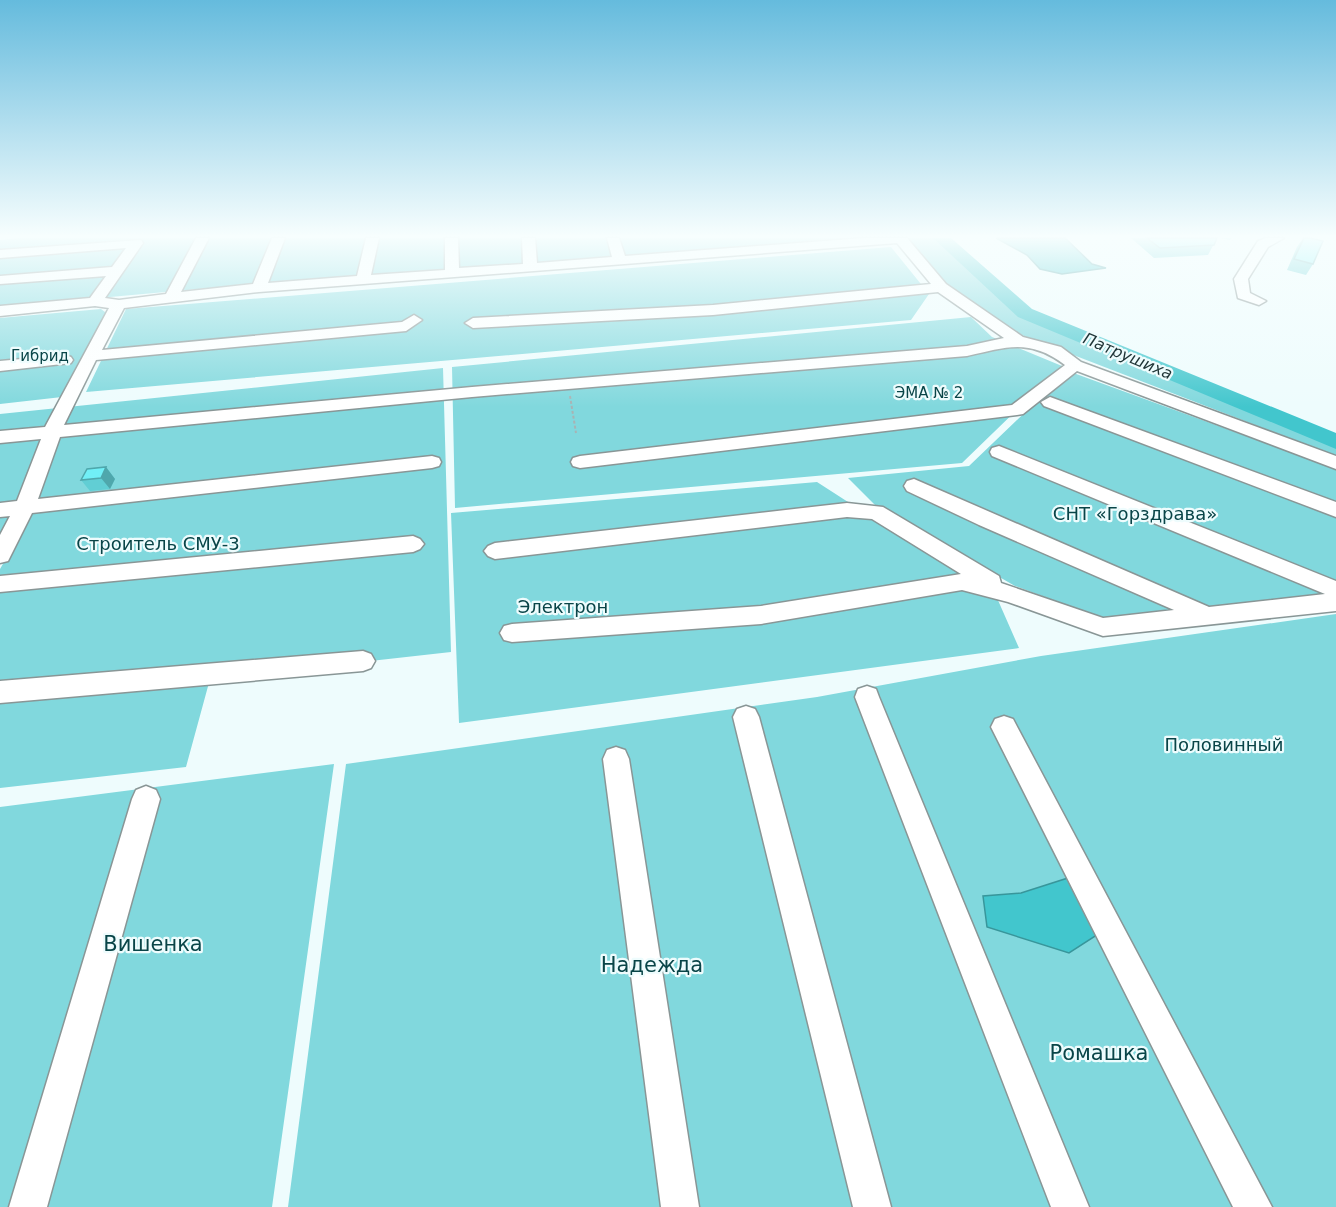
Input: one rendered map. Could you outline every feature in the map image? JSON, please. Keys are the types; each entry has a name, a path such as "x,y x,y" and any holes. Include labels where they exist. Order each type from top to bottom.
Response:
{"street":[{"path":"95,302 100,294"},
{"path":"0,311 95,302 119,304 190,294"},
{"path":"473,323 713,310 868,294"},
{"path":"951,294 1017,340 1055,350 1075,364 1336,463"},
{"path":"1243,294 1258,301"},
{"path":"0,555 26,507 59,414 119,304"},
{"path":"92,356 406,326 414,320"},
{"path":"0,437 967,351 1017,340"},
{"path":"0,366 65,360"},
{"path":"580,462 1017,410 1075,364"},
{"path":"1050,402 1336,510"},
{"path":"999,452 1336,590"},
{"path":"0,510 432,462"},
{"path":"914,486 971,515 1119,575 1208,616"},
{"path":"495,551 846,510 876,512 1011,594"},
{"path":"0,584 413,544"},
{"path":"512,633 761,615 962,582 1011,594 1103,627 1336,602"},
{"path":"0,692 363,661"},
{"path":"867,697 1070,1207"},
{"path":"746,717 872,1207"},
{"path":"1004,727 1253,1207"},
{"path":"616,759 680,1207"},
{"path":"28,1207 146,799"}],"path":[{"path":"569,385 576,433"}],"green space":[{"path":"0,294 140,294 0,307"},
{"path":"307,294 929,294 911,320 86,392 126,309"},
{"path":"959,294 997,294 1020,315 1336,445 1336,456 1024,336"},
{"name":"Гибрид","path":"101,309 109,315 62,397 0,404 0,318"},
{"name":"ЭМА № 2","path":"971,317 992,337 1062,366 962,463 455,508 452,367"},
{"name":"Строитель СМУ-3","path":"443,368 451,652 210,679 186,767 0,788 0,569 8,555 0,556 0,414"},
{"name":"СНТ «Горздрава»","path":"1068,371 1336,469 1336,602 1134,630 1015,586 876,506 848,478 969,466"},
{"name":"Электрон","path":"817,482 997,598 1019,648 459,723 451,513"},
{"path":"1336,614 1336,1207 288,1207 346,764 817,697 1041,656"},
{"name":"Вишенка","path":"334,764 272,1207 0,1207 0,807"}],"shaded area":[{"path":"1068,878 1103,931 1069,953 987,927 983,896 1021,893"}],"building":[{"path":"106,467 101,478 81,480 87,469"}],"waterway":[{"name":"Патрушиха","path":"1004,294 1025,313 1336,442"}],"park label":[{"name":"Половинный","path":"1224,744"},
{"name":"Надежда","path":"652,965"},
{"name":"Ромашка","path":"1099,1053"}]}
